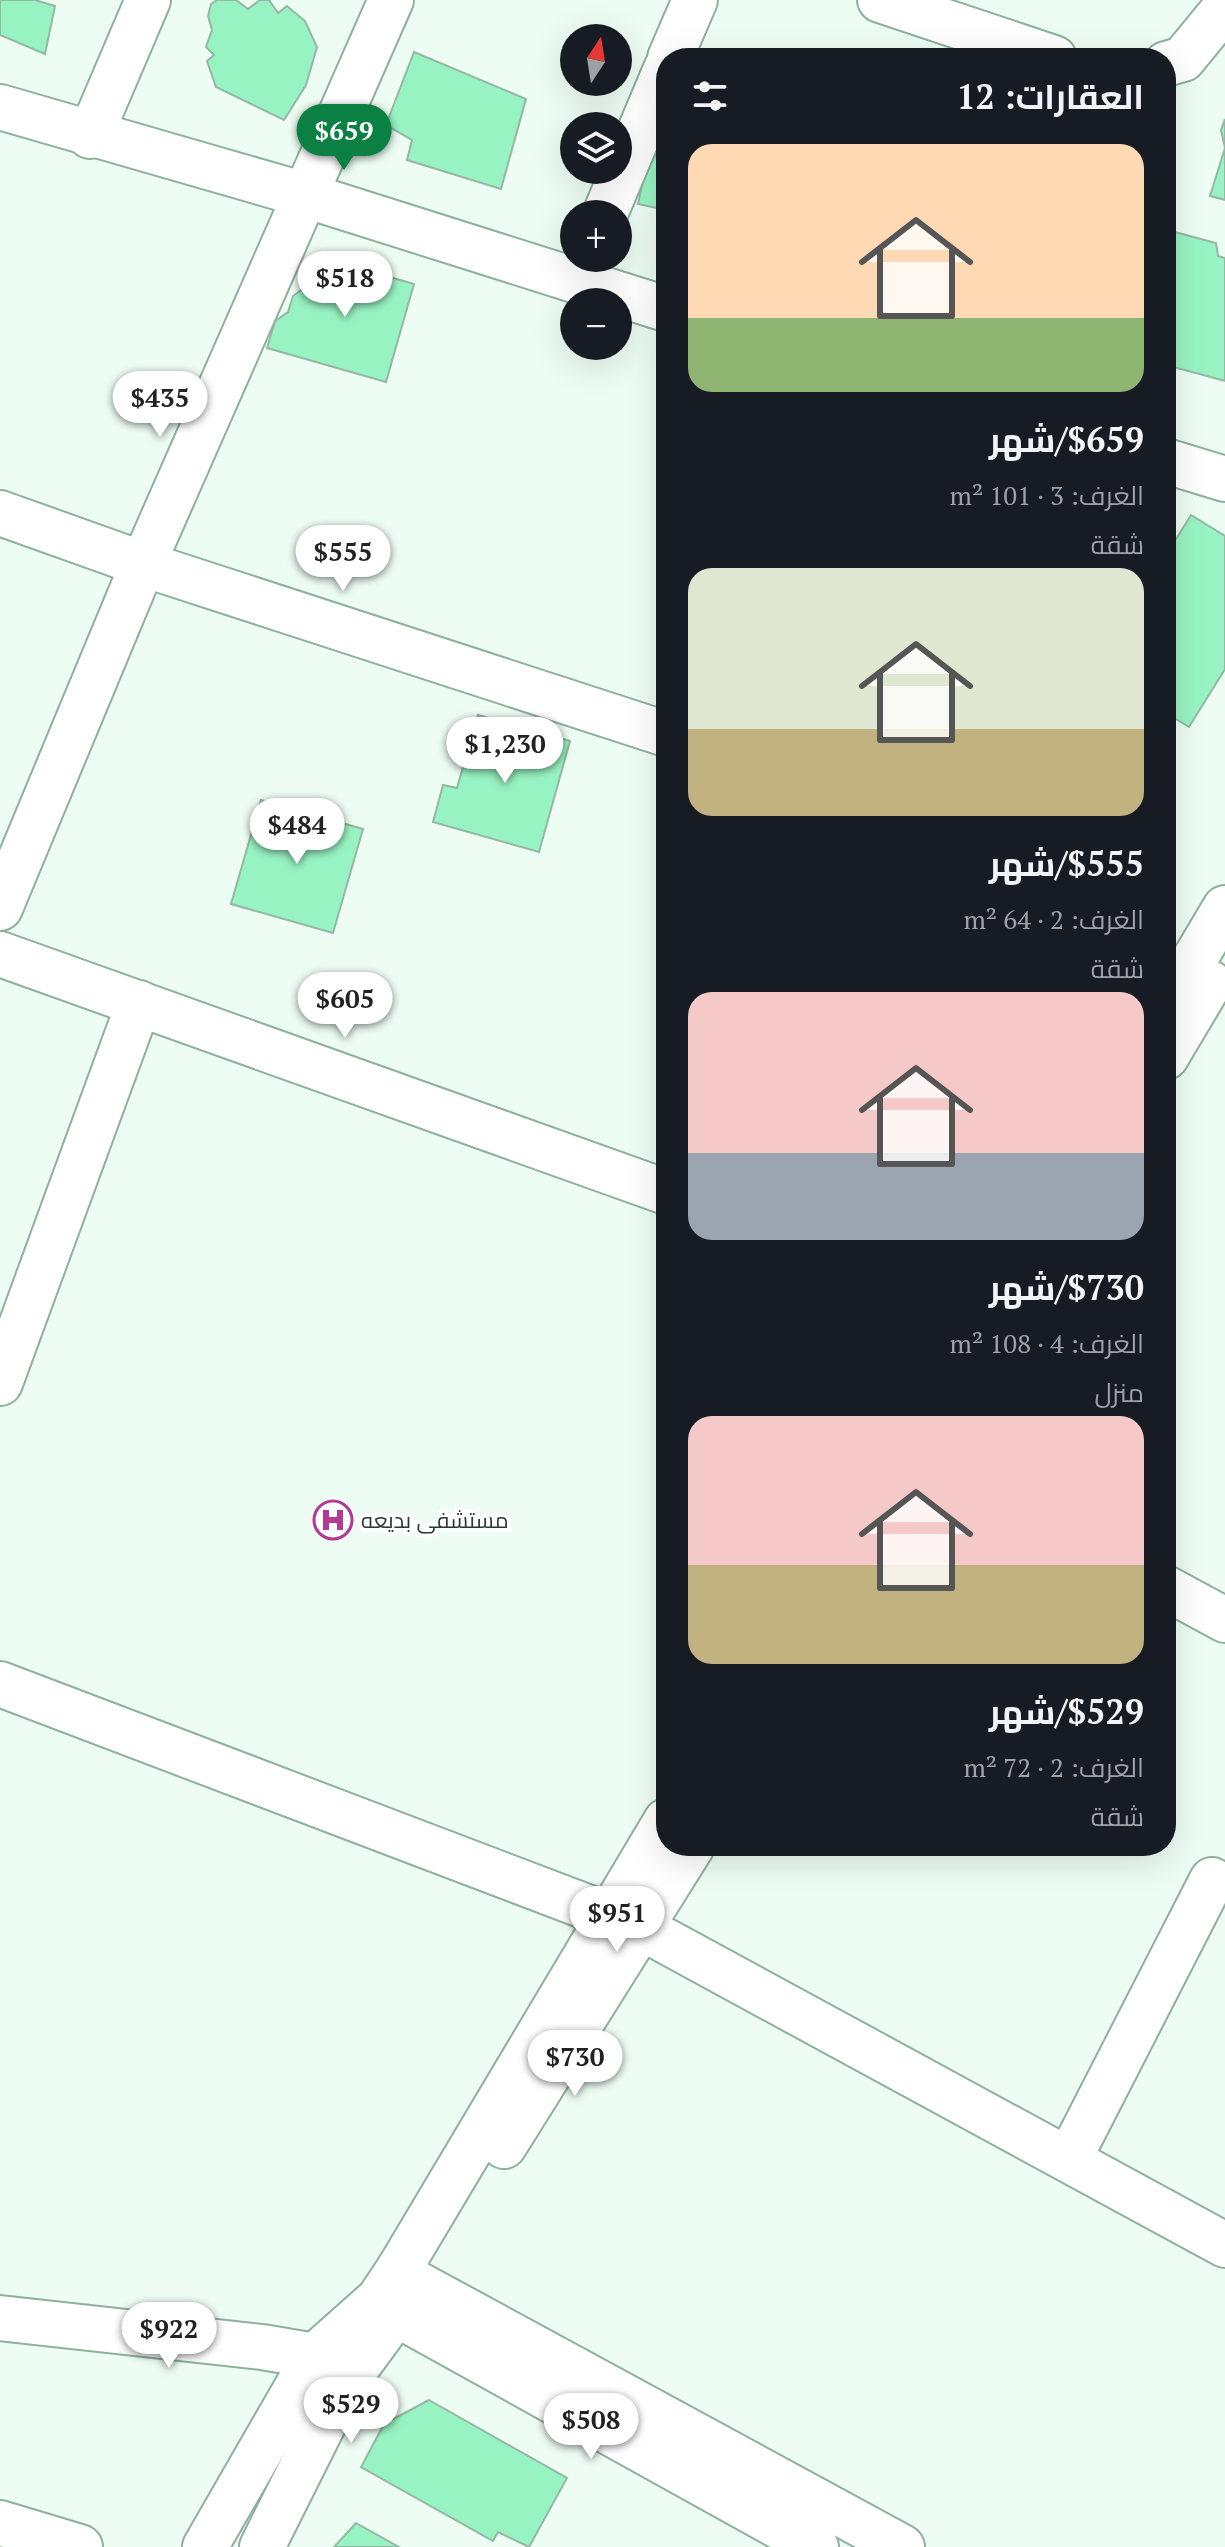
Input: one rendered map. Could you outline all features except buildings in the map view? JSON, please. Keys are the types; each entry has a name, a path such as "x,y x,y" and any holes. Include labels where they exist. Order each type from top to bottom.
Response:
{"street":[{"path":"90,136 148,0"},
{"path":"0,908 143,564 391,0"},
{"path":"674,48 695,0"},
{"path":"880,0 1024,48"},
{"path":"1176,61 1183,59 1225,8"},
{"path":"611,200 656,93"},
{"path":"0,107 90,136 560,264"},
{"path":"585,272 656,304"},
{"path":"1176,464 1225,479"},
{"path":"0,513 143,564 656,731"},
{"path":"1176,990 1225,908"},
{"path":"0,954 656,1188"},
{"path":"1176,1040 1225,958"},
{"path":"0,1383 139,1003"},
{"path":"1176,1593 1225,1620"},
{"path":"0,1684 625,1921 1225,2245"},
{"path":"205,2547 333,2365 398,2292 625,1921 656,1845"},
{"path":"625,1921 683,1856"},
{"path":"1069,2159 1212,1880"},
{"path":"398,2292 816,2547"},
{"path":"398,2292 902,2547"},
{"path":"0,2318 178,2336 333,2365"},
{"path":"262,2547 333,2365"},
{"path":"0,2523 80,2547"}],"place":[{"name":"مستشفى بديعه","path":"333,1520"}]}
